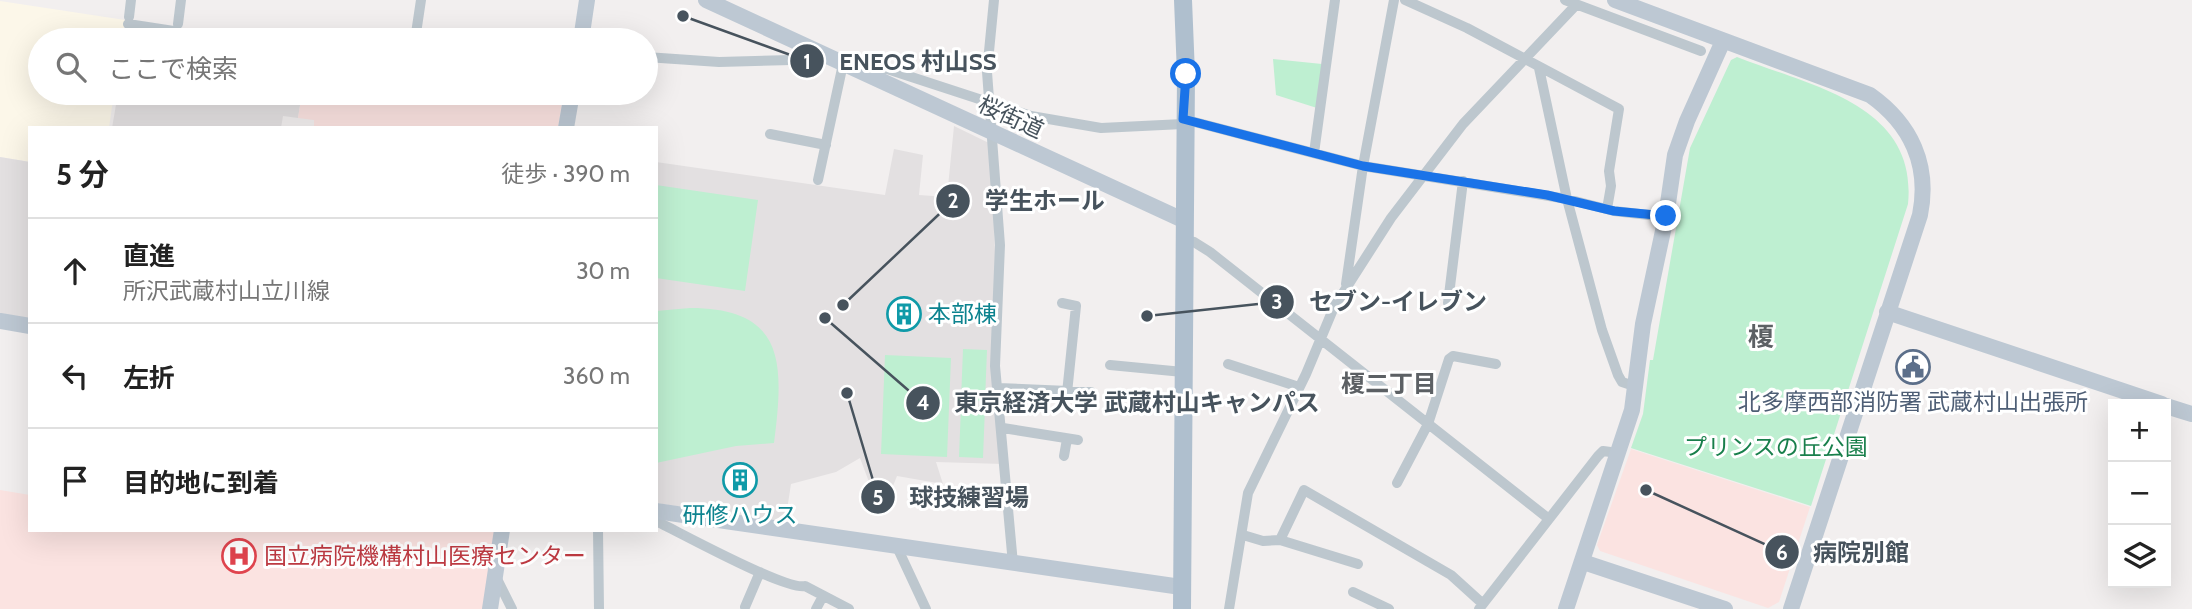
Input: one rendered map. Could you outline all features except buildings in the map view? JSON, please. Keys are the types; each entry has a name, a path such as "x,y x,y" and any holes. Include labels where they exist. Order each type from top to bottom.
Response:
{"main road":[{"path":"1182,609 1183,121 1186,74 1183,0"}],"street":[{"path":"131,0 128,20 170,28"},
{"path":"178,24 181,0"},
{"path":"417,28 421,0"},
{"path":"583,28 587,0"},
{"name":"桜街道","path":"706,0 1183,220"},
{"path":"994,0 987,72 1000,246 995,366 1003,428 1013,564"},
{"path":"1314,153 1335,0"},
{"path":"1346,284 1363,166 1394,0"},
{"path":"1405,0 1619,109 1609,171 1611,186 1607,209"},
{"path":"1564,0 1701,51"},
{"path":"1615,0 1870,95 1896,116 1918,153 1923,181 1922,204 1791,609"},
{"path":"1229,609 1248,493 1254,474 1299,387 1346,284 1422,175 1463,124 1576,5"},
{"path":"1566,609 1637,387 1643,324 1666,216 1675,155 1682,132 1723,40"},
{"path":"658,58 887,69 1031,116 1101,128 1183,121 1363,166 1567,199 1607,209 1666,216"},
{"path":"818,180 844,65"},
{"path":"1539,68 1567,199 1601,330 1622,382 1637,387"},
{"path":"566,126 570,105"},
{"path":"770,134 826,145"},
{"path":"1448,303 1463,181"},
{"path":"1183,240 1194,242 1210,253 1549,519"},
{"path":"1062,303 1076,306 1067,393"},
{"path":"1887,312 2146,399"},
{"path":"0,321 28,326"},
{"path":"1397,483 1428,424 1449,359 1452,356 1496,363"},
{"path":"1228,364 1299,387"},
{"path":"1110,365 1183,372"},
{"path":"998,388 1091,393"},
{"path":"2171,407 2192,414"},
{"path":"1003,428 1073,439 1064,456"},
{"path":"1280,540 1304,490 1451,575 1481,607 1598,456 1603,451 1618,453"},
{"path":"658,511 1181,587"},
{"path":"658,522 760,572 797,588 805,586 849,609"},
{"path":"490,609 502,532"},
{"path":"598,532 599,609"},
{"path":"1243,535 1263,541 1280,540 1357,564"},
{"path":"897,548 926,609"},
{"path":"1583,562 1725,609"},
{"path":"744,607 760,572"},
{"path":"495,575 512,609"},
{"path":"1353,592 1389,609"},
{"path":"816,609 823,596"}],"shaded area":[{"path":"0,1 125,20 124,28 28,28 28,105 112,105 109,126 28,126 28,162 0,157"},
{"path":"116,105 300,105 298,118 283,116 281,126 112,126"},
{"path":"300,105 562,105 558,126 314,126 314,120 298,118"},
{"path":"954,126 991,144 1003,464 936,462 943,484 897,476 885,506 878,506 860,458 836,472 791,484 785,523 658,503 658,162 885,195 894,149 923,155 919,195 947,197"},
{"path":"0,157 28,162 28,322 0,317"},
{"path":"1631,449 1810,507 1779,602 1768,608 1600,551 1597,545"},
{"path":"0,490 28,495 28,532 497,532 486,609 0,609"}],"green space":[{"name":"プリンスの丘公園","path":"1737,57 1826,90 1854,104 1878,121 1896,143 1907,170 1908,204 1811,506 1631,448 1643,414 1650,360 1653,360 1690,148 1731,60"},
{"path":"1273,59 1322,64 1317,108 1276,95"},
{"path":"658,185 758,200 745,291 658,278"},
{"path":"690,308 722,311 745,318 761,330 772,346 777,366 779,389 774,443 736,446 658,463 658,311"},
{"path":"963,349 987,350 985,401 961,400"},
{"path":"885,355 951,358 947,457 881,454"},
{"path":"961,406 985,407 983,458 959,457"}],"place":[{"name":"ENEOS 村山SS","path":"683,16"},
{"name":"学生ホール","path":"843,305"},
{"name":"本部棟","path":"904,314"},
{"name":"セブン-イレブン","path":"1147,316"},
{"name":"東京経済大学 武蔵村山キャンパス","path":"825,318"},
{"name":"北多摩西部消防署 武蔵村山出張所","path":"1913,367"},
{"name":"球技練習場","path":"847,393"},
{"name":"研修ハウス","path":"740,480"},
{"name":"病院別館","path":"1646,490"},
{"name":"国立病院機構村山医療センター","path":"239,556"}],"district":[{"name":"榎","path":"1761,337"},
{"name":"榎二丁目","path":"1389,383"}],"route":[{"path":"1186,74 1183,119 1363,166 1547,195 1614,211 1666,216"}]}
